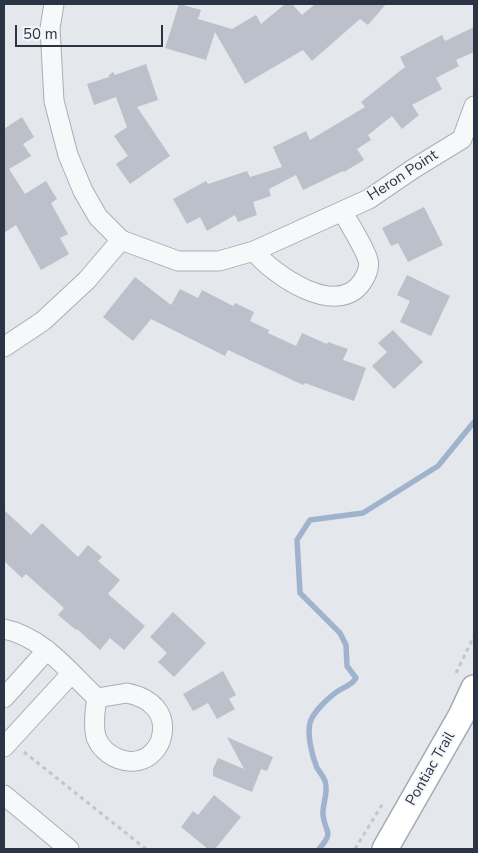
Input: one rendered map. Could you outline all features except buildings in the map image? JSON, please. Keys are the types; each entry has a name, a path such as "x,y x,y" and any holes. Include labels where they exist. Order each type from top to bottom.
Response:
{"main road":[{"name":"Pontiac Trail","path":"384,849 468,720 474,688"}],"street":[{"name":"Heron Point","path":"54,4 50,28 54,101 68,155 83,191 98,217 121,240 178,261 219,261 254,251 369,199 413,169 468,140 474,106"},
{"path":"254,251 263,262 289,281 317,293 342,297 352,293 367,274 368,262 343,212"},
{"path":"4,347 43,321 87,280 121,240"},
{"path":"4,629 31,639 47,650 97,698"},
{"path":"4,698 47,650"},
{"path":"6,743 72,674"},
{"path":"4,795 69,849"}],"path":[{"path":"6,743 146,849"}],"waterway":[{"path":"319,849 328,835 323,815 326,785 317,768 312,752 309,733 310,723 317,710 326,701 338,691 350,685 356,678 347,666 346,645 340,633 300,593 297,540 310,520 363,513 438,466 474,422"}]}
